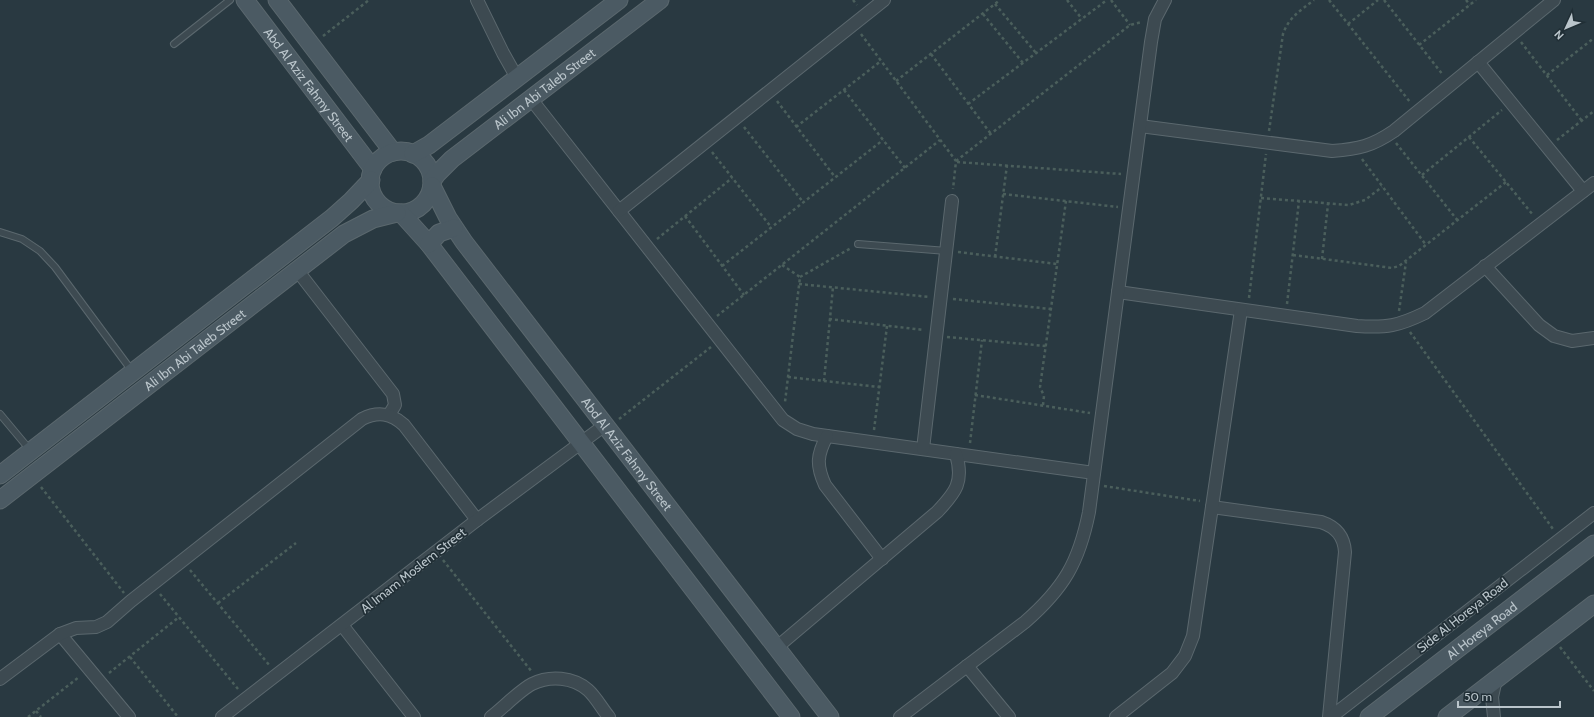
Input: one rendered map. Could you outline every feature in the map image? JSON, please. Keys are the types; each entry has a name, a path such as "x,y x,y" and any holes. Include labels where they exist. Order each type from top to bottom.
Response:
{"street":[{"name":"Abd Al Aziz Fahmy Street","path":"245,0 354,143 372,174"},
{"name":"Abd Al Aziz Fahmy Street","path":"277,0 393,152"},
{"path":"477,0 517,78"},
{"name":"Ali Ibn Abi Taleb Street","path":"414,154 421,151 619,0"},
{"name":"Ali Ibn Abi Taleb Street","path":"432,184 443,167 462,151 660,0"},
{"path":"619,211 884,0"},
{"path":"900,717 1025,622 1045,605 1061,585 1074,562 1084,538 1102,415 1151,42 1155,19 1165,0"},
{"path":"1140,126 1332,151 1354,149 1376,143 1418,112 1554,0"},
{"path":"1478,62 1583,191"},
{"path":"531,99 783,420 797,429 813,434 969,456 1093,479"},
{"path":"354,143 367,139 375,128"},
{"path":"446,132 447,139 451,145 462,151"},
{"path":"399,213 415,210 421,206 426,200 432,184 428,168 424,162 414,154 407,152 393,152 382,158 372,174 371,188 377,202 383,207 399,213 429,244 791,717"},
{"name":"Ali Ibn Abi Taleb Street","path":"0,475 332,218 351,201 372,174"},
{"path":"1118,292 1357,326 1381,327 1400,324 1425,313 1594,183"},
{"name":"Abd Al Aziz Fahmy Street","path":"432,184 454,228 830,717"},
{"path":"923,449 942,298 952,201"},
{"name":"Ali Ibn Abi Taleb Street","path":"0,500 344,234 372,219 399,213"},
{"path":"332,218 339,222 344,234"},
{"path":"429,244 439,233 454,228"},
{"path":"1485,266 1538,325 1554,336 1572,341 1594,338"},
{"path":"297,270 393,394 395,405 389,415"},
{"path":"1116,717 1172,673 1185,656 1193,636 1212,505 1245,310"},
{"path":"85,409 98,424"},
{"path":"0,679 60,634 76,628 96,627 107,622 131,601 362,419 370,415 380,413 389,415 404,425 477,520"},
{"name":"Al Imam Moslem Street","path":"222,717 477,520 606,426"},
{"path":"826,436 820,447 818,460 820,473 825,485 882,559"},
{"path":"776,648 937,512 954,492 959,480 959,466 956,454"},
{"path":"1212,505 1321,522 1329,524 1341,536 1345,552 1330,717"},
{"name":"Side Al Horeya Road","path":"1330,717 1594,513"},
{"name":"Al Horeya Road","path":"1370,717 1594,544"},
{"path":"1447,717 1594,604"},
{"path":"342,625 414,717"},
{"path":"60,634 128,717"},
{"path":"967,666 1009,717"},
{"path":"491,717 531,684 552,678 565,679 578,683 589,690 608,717"},
{"path":"1494,717 1492,697 1496,679"}],"lane":[{"path":"174,44 230,0"},
{"path":"0,232 22,239 40,251 55,267 133,372"},
{"path":"858,244 947,251"},
{"path":"0,414 31,452"}],"path":[{"path":"311,45 369,0"},
{"path":"896,81 1000,0"},
{"path":"1067,0 1082,18"},
{"path":"968,104 1107,0"},
{"path":"1112,0 1130,25"},
{"path":"1245,310 1283,34 1286,24 1314,0"},
{"path":"1329,0 1418,112"},
{"path":"1348,24 1378,0"},
{"path":"1384,0 1450,85"},
{"path":"1466,0 1470,5"},
{"path":"1419,45 1476,0"},
{"path":"995,4 1036,53"},
{"path":"983,14 1023,63"},
{"path":"956,162 1130,25 1155,19"},
{"path":"853,24 956,162 952,201"},
{"path":"1514,33 1582,121"},
{"path":"1547,75 1594,38"},
{"path":"931,54 991,134"},
{"path":"796,127 881,61"},
{"path":"844,90 905,168"},
{"path":"769,91 835,177"},
{"path":"1422,175 1511,102"},
{"path":"1548,148 1594,111"},
{"path":"736,118 803,202"},
{"path":"1389,134 1458,221"},
{"path":"1469,137 1541,224"},
{"path":"722,266 883,140"},
{"path":"707,324 940,140"},
{"path":"705,143 771,227"},
{"path":"1354,149 1426,246"},
{"path":"956,162 1133,175"},
{"path":"995,257 1007,165"},
{"path":"647,247 732,178"},
{"path":"1293,255 1392,268 1400,266 1506,182"},
{"path":"1261,198 1349,205 1365,200 1382,187"},
{"path":"1003,194 1129,208"},
{"path":"1043,405 1044,396 1040,387 1066,201"},
{"path":"1285,316 1299,201"},
{"path":"1322,259 1328,203"},
{"path":"685,216 744,295"},
{"path":"800,278 858,244"},
{"path":"947,251 1057,264"},
{"path":"1406,262 1400,324 1560,539"},
{"path":"782,265 800,278"},
{"path":"783,420 800,278"},
{"path":"799,284 1051,309"},
{"path":"824,381 832,287"},
{"path":"829,319 982,340 1046,346"},
{"path":"872,442 887,326"},
{"path":"606,426 720,340"},
{"path":"969,456 982,340"},
{"path":"788,377 879,387"},
{"path":"975,395 1102,415"},
{"path":"32,475 131,601"},
{"path":"1093,479 1212,505"},
{"path":"218,603 296,543"},
{"path":"436,552 538,681"},
{"path":"182,561 277,674"},
{"path":"152,585 246,698"},
{"path":"99,681 179,617"},
{"path":"1552,636 1594,691"},
{"path":"130,657 178,717"},
{"path":"28,717 89,669"},
{"path":"36,711 41,717"}]}
